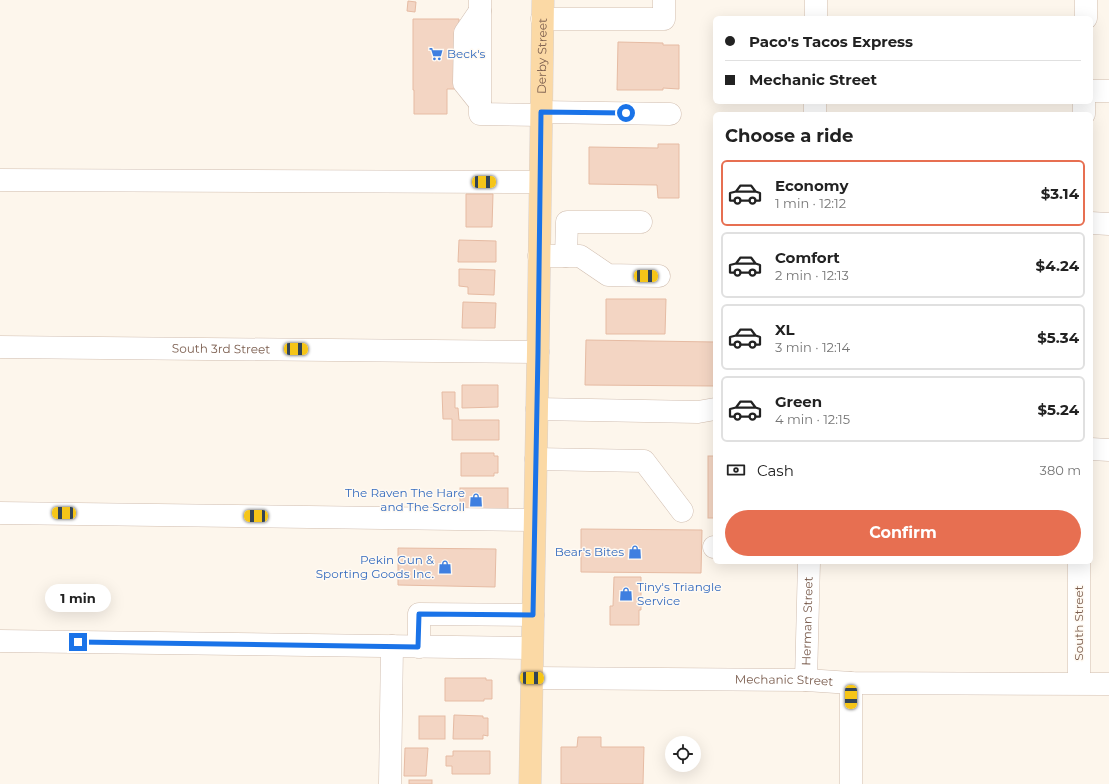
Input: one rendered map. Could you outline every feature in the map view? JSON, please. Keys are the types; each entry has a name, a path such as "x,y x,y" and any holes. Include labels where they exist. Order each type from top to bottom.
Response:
{"main road":[{"name":"Derby Street","path":"530,784 543,10"}],"street":[{"path":"543,10 664,20 664,0"},
{"path":"816,0 816,16"},
{"path":"1086,0 1086,16"},
{"path":"480,5 480,114 670,114"},
{"path":"1093,91 1109,91"},
{"path":"0,180 540,182"},
{"path":"566,256 567,222 641,222"},
{"path":"1093,223 1109,224"},
{"path":"539,256 580,256 608,275 659,276"},
{"name":"South 3rd Street","path":"0,347 538,352"},
{"path":"537,409 698,412 713,409"},
{"path":"1093,450 1109,450"},
{"path":"536,459 644,462 682,512"},
{"path":"0,513 534,520"},
{"name":"Herman Street","path":"806,680 809,564"},
{"name":"South Street","path":"1078,683 1079,564"},
{"path":"418,647 419,614 533,615"},
{"path":"0,641 532,648"},
{"path":"390,784 392,646"},
{"name":"Mechanic Street","path":"532,678 1109,684"},
{"path":"851,682 851,784"}],"building":[{"path":"408,1 416,2 415,12 407,11"},
{"path":"413,19 459,19 458,89 447,89 447,114 414,114"},
{"path":"618,42 663,43 663,45 679,45 679,89 663,88 663,90 617,90"},
{"path":"658,144 679,144 679,198 658,198 657,185 589,184 589,147 658,148"},
{"path":"466,194 493,194 492,227 466,227"},
{"path":"459,240 496,241 496,262 458,262"},
{"path":"459,269 495,270 494,295 468,294 468,287 459,286"},
{"path":"606,299 666,299 665,334 606,334"},
{"path":"463,302 496,303 495,328 462,328"},
{"path":"586,340 713,342 713,386 585,385"},
{"path":"462,385 498,385 498,407 462,408"},
{"path":"442,392 455,392 455,408 458,408 459,420 499,420 499,440 452,440 452,419 443,419"},
{"path":"461,453 494,453 494,456 498,456 498,473 494,473 494,476 461,476"},
{"path":"708,456 713,456 713,518 708,518"},
{"path":"460,488 508,488 508,511 460,511"},
{"path":"581,529 702,530 701,573 581,572"},
{"path":"398,548 496,549 495,587 398,585"},
{"path":"614,577 641,577 641,610 639,610 639,625 610,625 610,606 613,606"},
{"path":"445,678 486,678 486,680 492,680 492,699 484,699 484,701 445,701"},
{"path":"454,715 483,716 483,718 488,718 488,736 483,735 483,739 453,739"},
{"path":"419,716 445,716 445,739 419,739"},
{"path":"578,737 601,737 601,747 644,747 643,784 561,784 561,747 577,747"},
{"path":"405,748 428,748 426,776 404,776"},
{"path":"453,751 490,751 490,774 452,774 452,766 446,766 446,756 453,756"},
{"path":"409,780 432,780 432,784 409,784"}],"place":[{"name":"Beck's","path":"436,54"},
{"name":"The Raven The Hare and The Scroll","path":"476,500"},
{"name":"Bear's Bites","path":"635,552"},
{"name":"Pekin Gun & Sporting Goods Inc.","path":"445,567"},
{"name":"Tiny's Triangle Service","path":"626,594"}],"route":[{"path":"78,642 418,647 419,614 533,615 541,112 626,113"}]}
